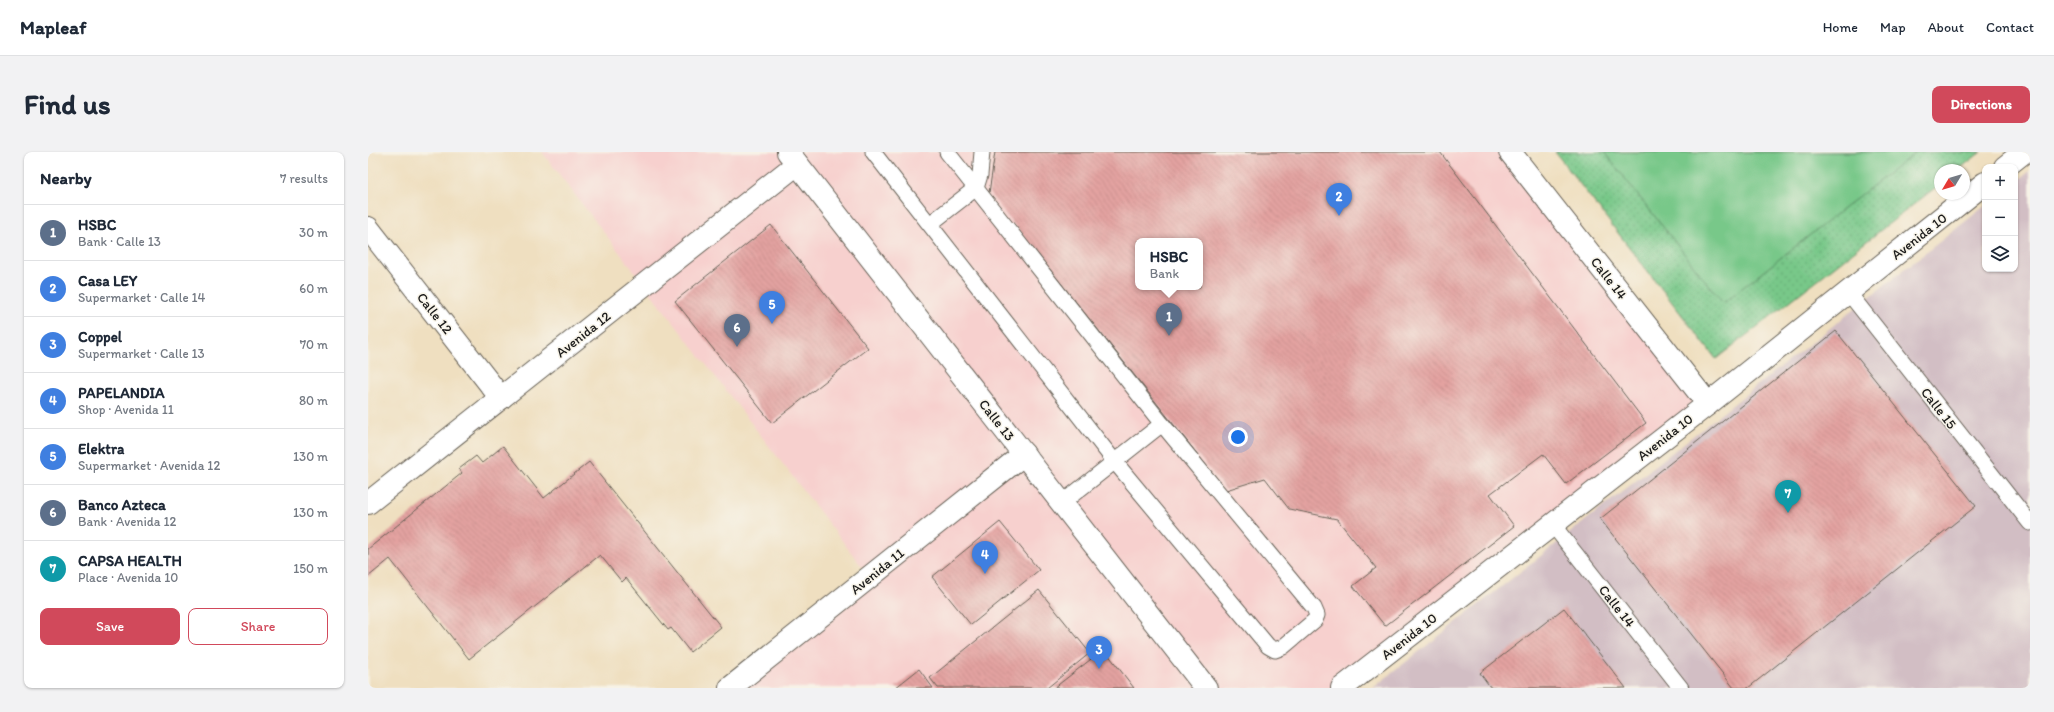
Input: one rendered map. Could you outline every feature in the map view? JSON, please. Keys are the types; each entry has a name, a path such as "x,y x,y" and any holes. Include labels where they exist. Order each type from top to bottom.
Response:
{"street":[{"name":"Calle 14","path":"1510,152 1708,404"},
{"path":"2009,164 2024,152"},
{"name":"Avenida 12","path":"368,503 501,398 793,158"},
{"name":"Calle 13","path":"793,158 1206,688"},
{"name":"Avenida 10","path":"1342,688 1708,404 1982,185"},
{"name":"Calle 12","path":"368,228 501,398"},
{"name":"Avenida 11","path":"730,688 1024,454"}],"lane":[{"path":"874,152 1115,462 1268,646 1275,650 1283,647 1315,620 1317,615 1314,608 1162,424 947,152"},
{"path":"930,224 976,188 980,175 982,152"},
{"name":"Calle 15","path":"1848,292 2030,523"},
{"path":"1062,503 1162,424"},
{"name":"Calle 14","path":"1553,525 1681,688"}],"shaded area":[{"path":"542,152 1510,152 1708,404 1344,688 730,688 870,577"},
{"path":"2030,171 2030,688 1373,688 1982,208 1982,272 2018,272 2018,181"}],"green space":[{"path":"1555,152 1981,152 1966,164 1934,164 1934,189 1716,359"},
{"path":"1604,152 1916,152 1723,303"}],"building":[{"path":"995,152 1440,152 1646,423 1566,484 1543,454 1490,494 1514,526 1385,626 1353,586 1376,568 1337,519 1289,509 1265,478 1226,490 989,193"},
{"path":"771,225 868,348 772,423 675,301"},
{"path":"1836,331 1976,506 1748,688 1734,688 1600,519"},
{"path":"503,446 544,498 589,462 721,627 690,652 671,628 668,630 626,578 622,582 600,555 469,659 390,559 368,577 368,549 462,473 459,469 476,456 482,463"},
{"path":"1000,522 1039,570 971,625 932,577"},
{"path":"1039,590 1090,653 1047,688 938,688 930,678"},
{"path":"1564,608 1626,688 1491,688 1480,673"},
{"path":"1104,649 1134,688 1054,688"},
{"path":"919,669 933,688 895,688"}],"place":[{"name":"Casa LEY","path":"1339,216"},
{"name":"Elektra","path":"772,324"},
{"name":"HSBC","path":"1169,336"},
{"name":"Banco Azteca","path":"737,347"},
{"name":"CAPSA HEALTH","path":"1788,513"},
{"name":"PAPELANDIA","path":"985,574"},
{"name":"Coppel","path":"1099,669"}]}
